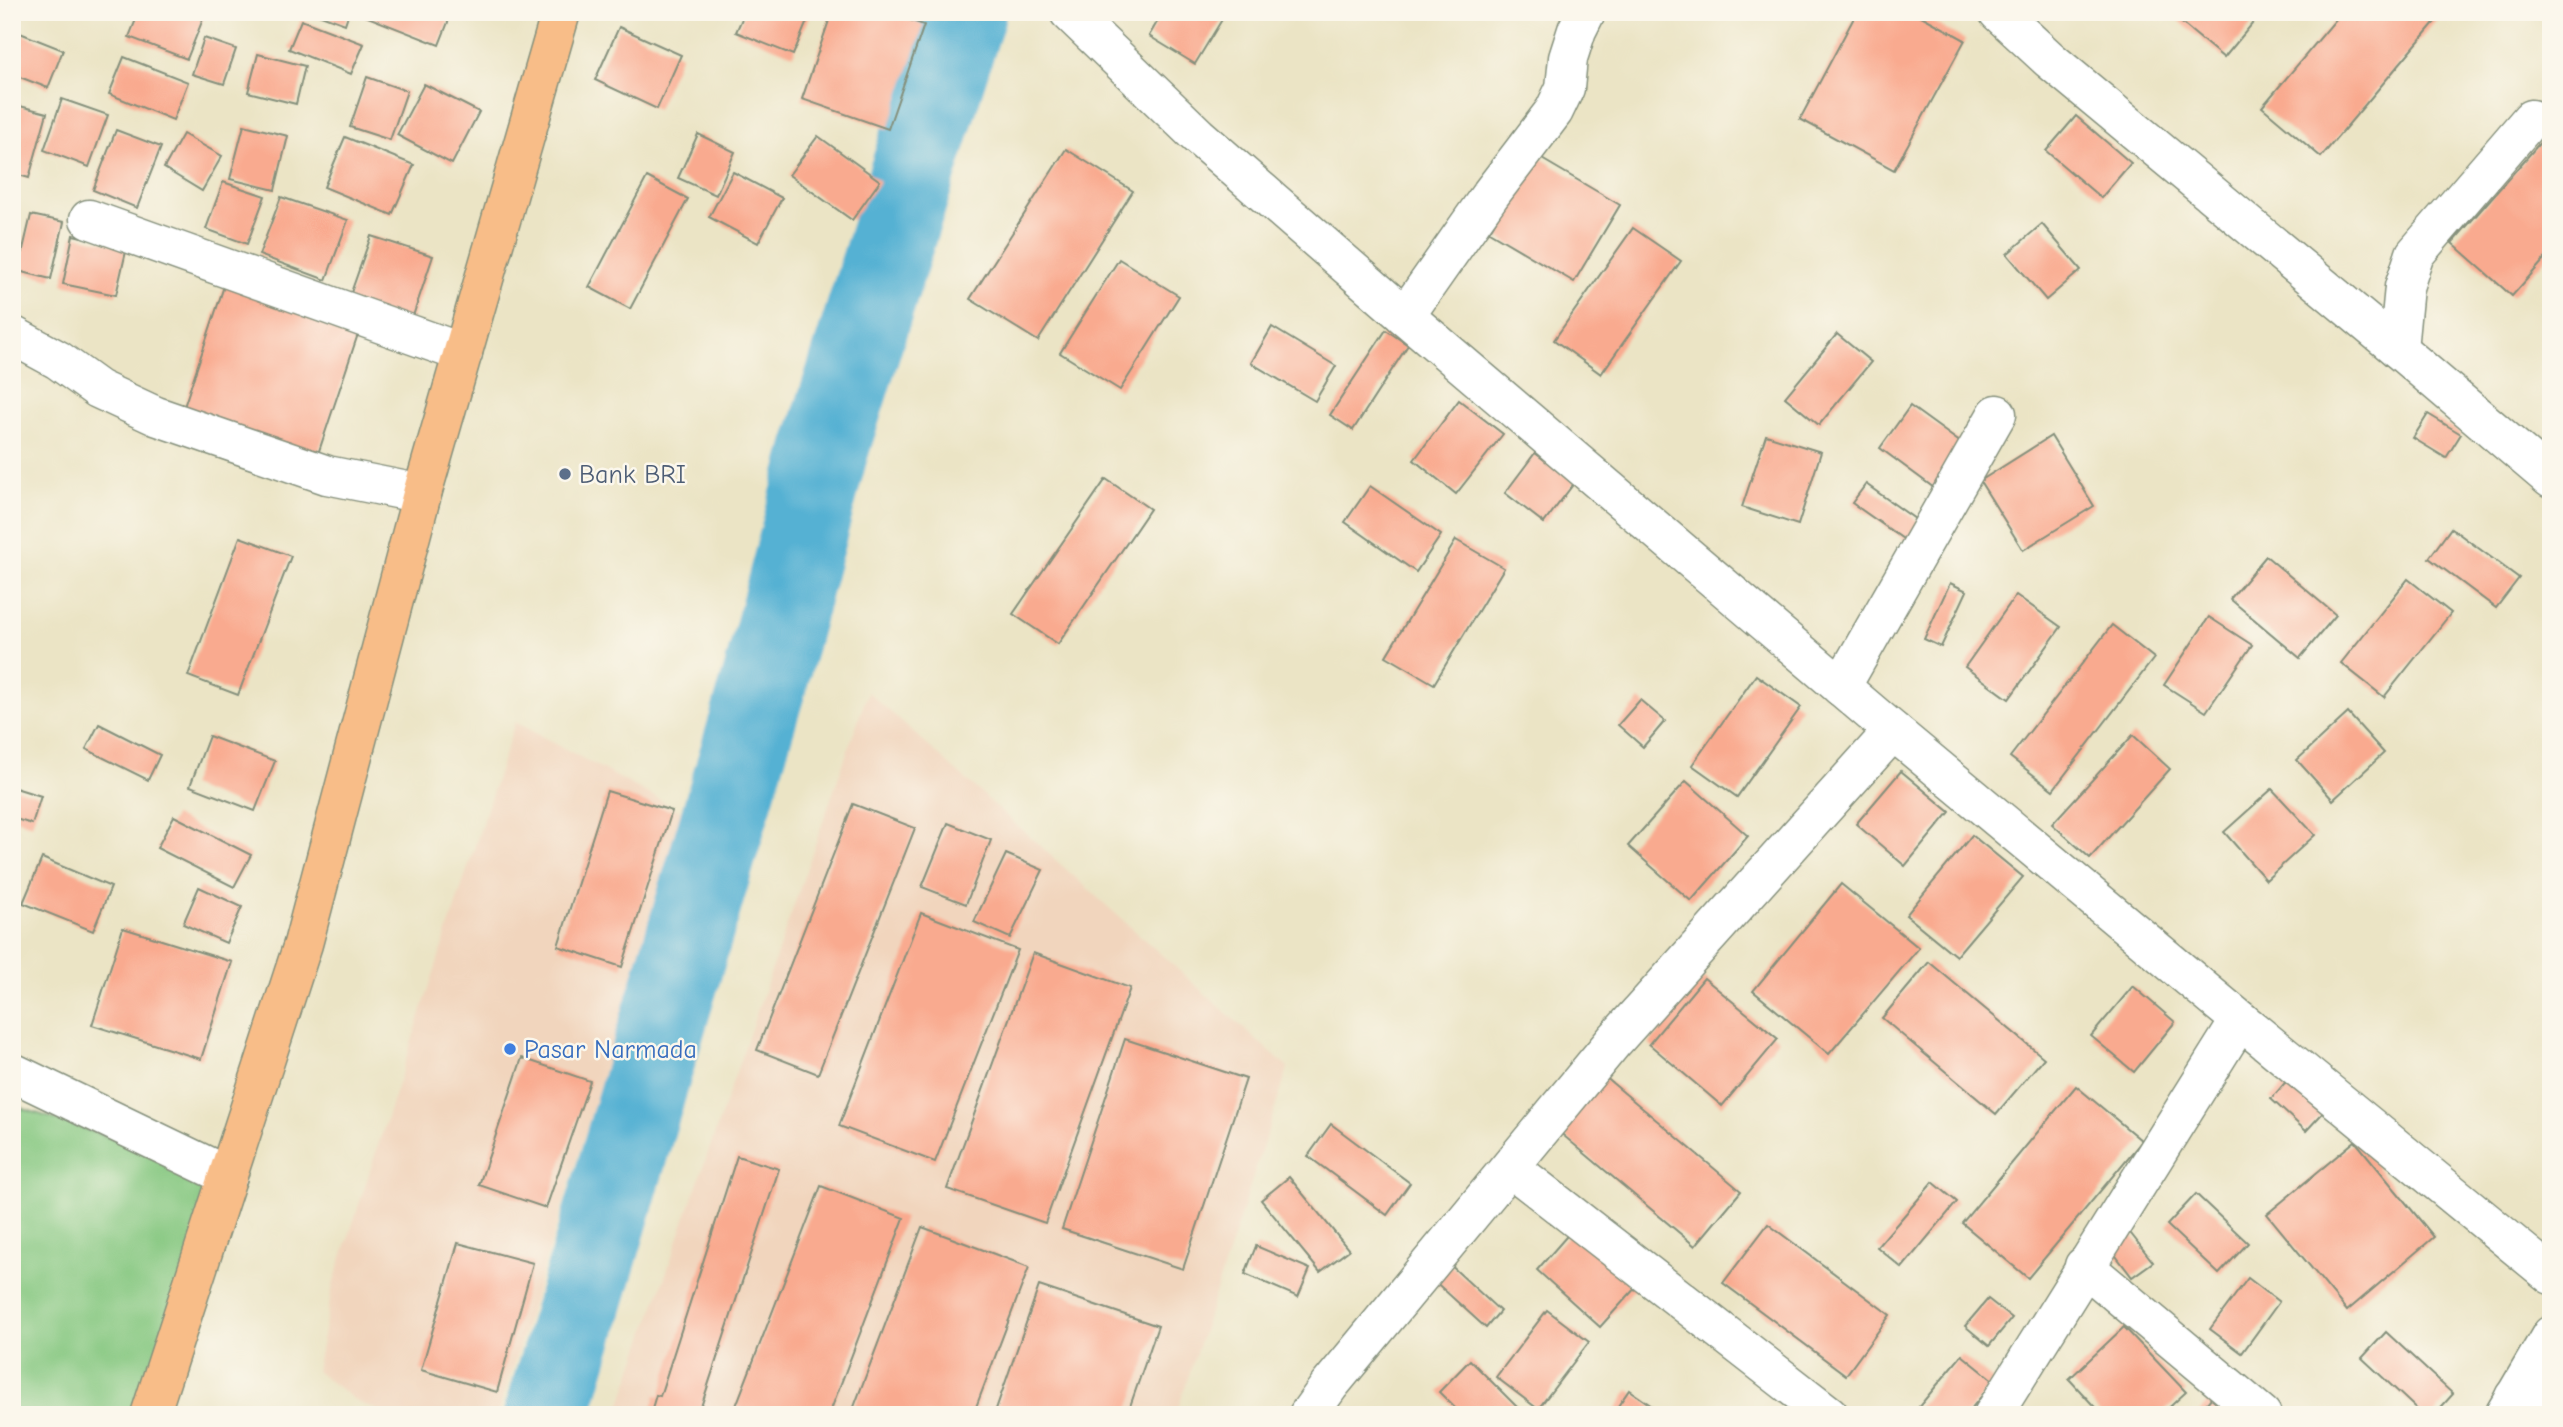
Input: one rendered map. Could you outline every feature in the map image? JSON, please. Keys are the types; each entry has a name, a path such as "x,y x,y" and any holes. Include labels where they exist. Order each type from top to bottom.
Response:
{"highway":[{"path":"150,1415 303,944 422,494 561,12"}],"street":[{"path":"1069,12 1198,136 1405,316 1893,731 2551,1275"},
{"path":"1405,316 1490,195 1554,111 1565,88 1569,58 1577,30 1586,12"},
{"path":"1998,12 2050,60 2551,479"},
{"path":"2398,349 2404,287 2415,254 2530,119"},
{"path":"89,219 463,353"},
{"path":"12,335 58,359 98,389 156,416 327,475 422,494"},
{"path":"1841,687 1997,414"},
{"path":"1308,1415 1329,1386 1614,1041 1893,731"},
{"path":"1993,1415 2240,1020"},
{"path":"12,1072 228,1176"},
{"path":"1511,1168 1829,1415"},
{"path":"2084,1266 2262,1415"},
{"path":"2551,1335 2509,1406 2551,1408"}],"shaded area":[{"name":"Pasar Narmada","path":"868,692 1288,1068 1176,1415 617,1415"},
{"name":"Pasar Narmada","path":"515,722 684,813 498,1415 389,1415 356,1401 316,1371 333,1285"}],"green space":[{"path":"12,1105 228,1176 143,1415 12,1415"}],"building":[{"path":"139,12 205,14 187,59 129,37"},
{"path":"313,12 349,12 345,24"},
{"path":"366,12 452,12 439,45 365,16"},
{"path":"745,12 811,12 793,55 736,32"},
{"path":"832,12 887,12 924,25 888,129 802,99"},
{"path":"1163,12 1226,13 1195,64 1149,36"},
{"path":"1857,12 1914,12 1965,40 1894,170 1800,119"},
{"path":"2175,12 2262,12 2224,58 2172,15"},
{"path":"2342,12 2433,12 2439,17 2321,157 2262,107"},
{"path":"301,20 364,44 351,74 289,49"},
{"path":"619,27 681,55 657,109 595,80"},
{"path":"20,33 63,50 48,88 12,74 12,53"},
{"path":"204,38 236,49 224,84 192,74"},
{"path":"258,54 305,66 296,104 248,92"},
{"path":"124,57 188,82 173,120 109,94"},
{"path":"367,77 407,91 390,140 350,127"},
{"path":"424,84 479,112 452,164 397,135"},
{"path":"62,99 108,115 89,167 44,150"},
{"path":"12,104 47,113 29,178 12,173"},
{"path":"2076,116 2131,163 2101,198 2046,151"},
{"path":"244,125 288,136 275,190 230,179"},
{"path":"116,130 161,147 137,208 93,190"},
{"path":"2551,130 2551,252 2512,296 2452,243"},
{"path":"183,134 222,156 202,191 164,168"},
{"path":"698,134 735,152 716,195 678,178"},
{"path":"818,136 880,181 852,220 789,175"},
{"path":"345,137 414,165 392,215 324,187"},
{"path":"1066,149 1133,191 1038,341 970,299"},
{"path":"1535,155 1620,205 1574,282 1489,232"},
{"path":"733,172 782,198 758,243 709,217"},
{"path":"647,177 688,199 630,309 589,287"},
{"path":"223,182 265,196 247,244 206,229"},
{"path":"281,197 348,220 326,280 259,255"},
{"path":"31,215 64,222 51,279 18,271"},
{"path":"2042,224 2081,270 2046,300 2007,254"},
{"path":"1633,228 1681,261 1601,374 1554,340"},
{"path":"73,235 127,247 116,295 63,284"},
{"path":"371,236 433,256 411,322 348,301"},
{"path":"1119,259 1179,296 1120,390 1060,353"},
{"path":"225,283 360,328 315,463 180,419"},
{"path":"1272,327 1336,366 1315,401 1251,363"},
{"path":"1386,330 1408,345 1353,430 1330,415"},
{"path":"1837,334 1871,362 1819,425 1785,397"},
{"path":"1459,400 1503,434 1456,494 1414,460"},
{"path":"1910,406 1972,451 1941,493 1880,448"},
{"path":"2428,414 2461,434 2446,458 2413,438"},
{"path":"1766,435 1821,452 1798,525 1742,507"},
{"path":"2051,436 2094,506 2023,550 1980,481"},
{"path":"1535,453 1575,482 1544,523 1505,493"},
{"path":"1106,479 1150,509 1058,644 1013,614"},
{"path":"1866,484 1922,524 1909,543 1852,503"},
{"path":"1370,486 1441,535 1416,572 1345,522"},
{"path":"2451,528 2519,578 2496,608 2429,558"},
{"path":"240,537 291,556 238,695 188,676"},
{"path":"1456,540 1504,568 1434,684 1386,656"},
{"path":"2266,556 2336,615 2300,658 2230,599"},
{"path":"2408,579 2451,613 2384,697 2341,663"},
{"path":"1950,583 1967,591 1941,647 1924,639"},
{"path":"2016,595 2061,627 2009,699 1965,667"},
{"path":"2209,617 2252,645 2206,712 2164,685"},
{"path":"2112,625 2154,658 2053,790 2010,757"},
{"path":"1756,675 1801,707 1737,797 1692,765"},
{"path":"1640,700 1665,721 1643,747 1618,725"},
{"path":"2348,713 2384,753 2333,800 2297,760"},
{"path":"99,724 160,755 148,780 86,749"},
{"path":"2133,735 2170,769 2090,858 2052,824"},
{"path":"209,736 275,761 255,811 190,786"},
{"path":"1901,771 1950,812 1905,866 1856,824"},
{"path":"1686,781 1748,836 1691,901 1628,846"},
{"path":"12,787 41,796 32,824 12,818"},
{"path":"2272,789 2315,835 2266,880 2224,832"},
{"path":"607,791 672,811 622,967 558,946"},
{"path":"853,804 915,828 818,1074 757,1050"},
{"path":"174,816 251,855 234,887 157,848"},
{"path":"948,823 991,840 966,904 922,887"},
{"path":"1972,835 2023,877 1956,956 1906,915"},
{"path":"1006,854 1043,870 1010,938 974,922"},
{"path":"42,858 111,887 93,931 23,903"},
{"path":"1841,884 1919,948 1829,1054 1753,991"},
{"path":"199,887 242,907 226,943 183,924"},
{"path":"921,913 1018,950 935,1162 839,1126"},
{"path":"123,928 232,962 201,1059 92,1025"},
{"path":"1033,953 1130,988 1045,1223 947,1189"},
{"path":"1929,962 2044,1058 1996,1114 1882,1018"},
{"path":"1704,978 1778,1039 1722,1106 1649,1044"},
{"path":"2133,986 2175,1022 2134,1072 2091,1036"},
{"path":"1125,1039 1246,1079 1183,1269 1062,1229"},
{"path":"522,1058 590,1081 546,1208 479,1185"},
{"path":"2296,1070 2332,1103 2306,1131 2271,1099"},
{"path":"1604,1076 1741,1191 1695,1246 1558,1131"},
{"path":"2076,1086 2142,1141 2028,1278 1962,1223"},
{"path":"1331,1124 1410,1183 1387,1215 1308,1156"},
{"path":"2355,1141 2434,1237 2347,1311 2267,1214"},
{"path":"737,1156 779,1169 701,1407 724,1415 650,1415 656,1395 660,1396"},
{"path":"1289,1177 1349,1250 1320,1272 1261,1200"},
{"path":"1933,1182 1957,1202 1902,1268 1877,1247"},
{"path":"821,1186 904,1218 829,1415 759,1415 736,1406"},
{"path":"2196,1194 2248,1243 2219,1274 2167,1225"},
{"path":"1768,1224 1890,1315 1846,1375 1723,1283"},
{"path":"2124,1225 2153,1262 2132,1277 2104,1240"},
{"path":"922,1227 1029,1267 973,1415 851,1415"},
{"path":"1573,1229 1637,1286 1600,1327 1537,1270"},
{"path":"458,1243 533,1263 497,1392 421,1370"},
{"path":"1256,1246 1310,1269 1298,1297 1245,1274"},
{"path":"1446,1261 1500,1311 1486,1328 1431,1278"},
{"path":"2248,1278 2279,1302 2242,1353 2210,1329"},
{"path":"1039,1286 1158,1326 1127,1415 994,1415"},
{"path":"1988,1299 2012,1318 1989,1346 1965,1326"},
{"path":"1547,1310 1589,1342 1538,1409 1496,1377"},
{"path":"2124,1327 2186,1392 2161,1415 2102,1415 2069,1379"},
{"path":"2386,1332 2453,1394 2434,1415 2423,1415 2362,1358"},
{"path":"1962,1355 1994,1381 1966,1415 1912,1415"},
{"path":"1470,1360 1525,1415 1462,1415 1439,1392"},
{"path":"1629,1390 1665,1415 1612,1415"},
{"path":"2216,1392 2243,1415 2197,1415"}],"waterway":[{"path":"547,1415 766,676 825,452 963,12"}],"place":[{"name":"Bank BRI","path":"565,474"},
{"name":"Pasar Narmada","path":"510,1049"}]}
